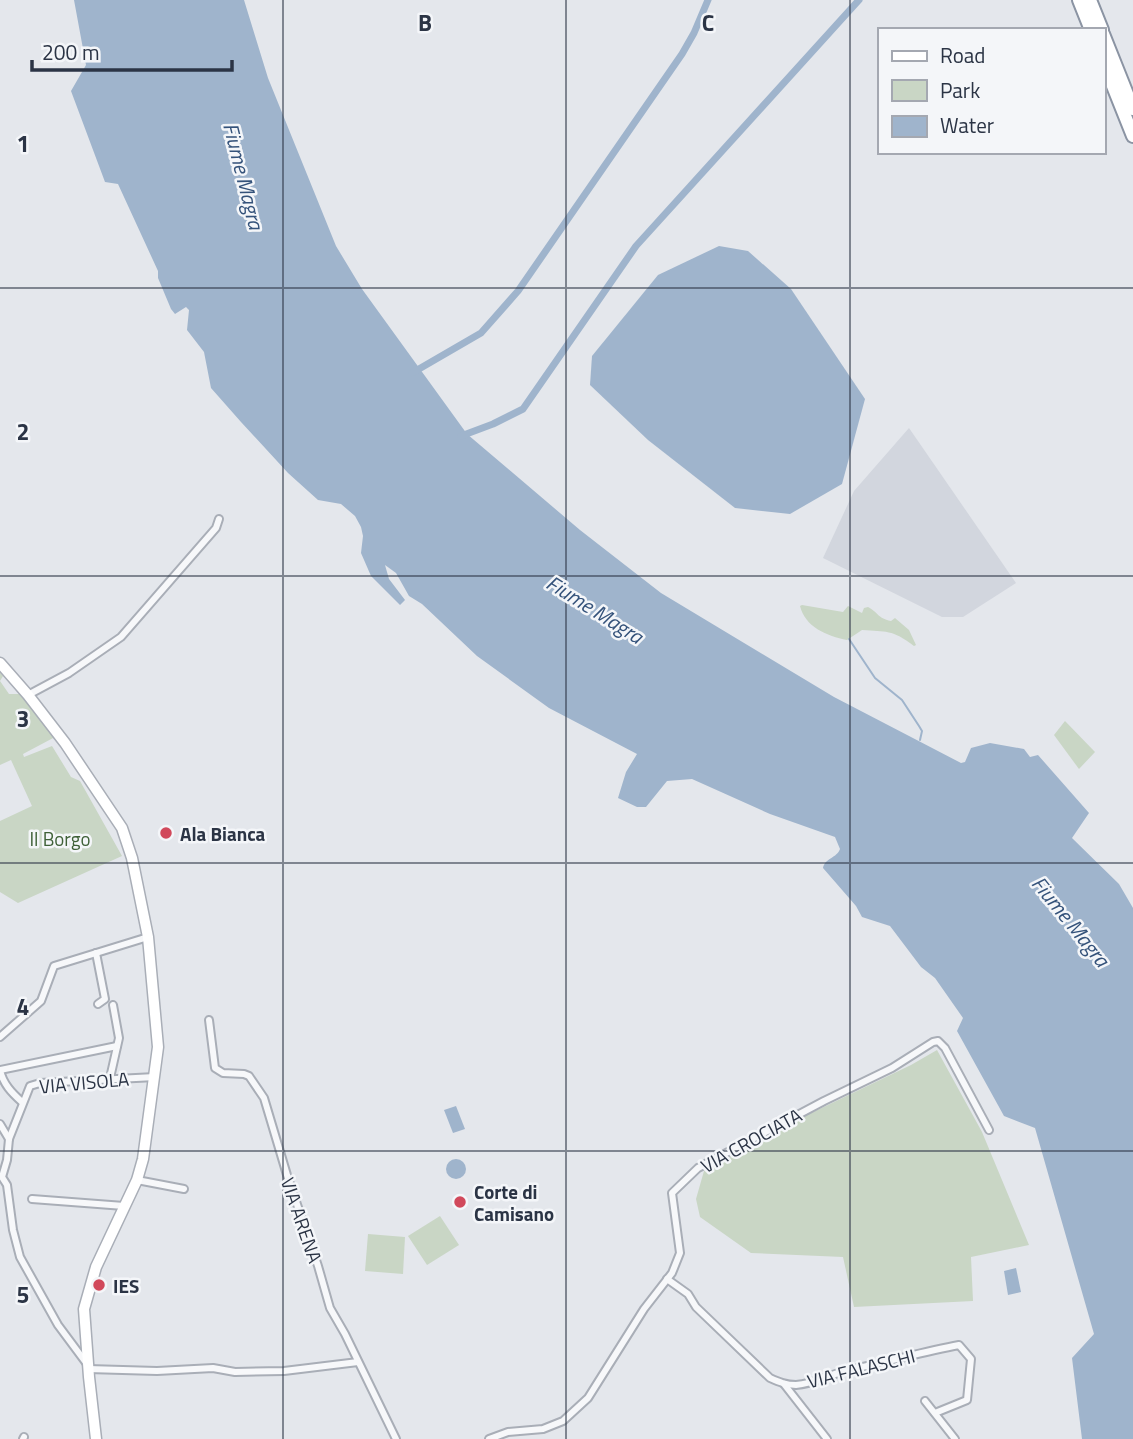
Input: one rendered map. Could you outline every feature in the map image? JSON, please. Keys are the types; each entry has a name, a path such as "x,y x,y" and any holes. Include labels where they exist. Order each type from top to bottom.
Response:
{"highway":[{"path":"1079,0 1090,28"},
{"path":"1090,0 1100,28"},
{"path":"1105,39 1133,109"},
{"path":"1105,66 1133,136"}],"main road":[{"path":"3,666 65,743 122,828 132,858 148,937 158,1035 155,1077 143,1158 137,1180 96,1267 87,1296 84,1324 96,1439"}],"street":[{"path":"28,695 69,673 121,637 216,528 219,519"},
{"path":"0,1037 41,1001 54,967 148,937"},
{"path":"96,953 105,999 98,1004"},
{"path":"110,1078 118,1029 113,1005"},
{"name":"VIA ARENA","path":"209,1020 215,1068 223,1073 249,1076 264,1097 330,1308 396,1439"},
{"name":"VIA CROCIATA","path":"489,1439 508,1432 543,1429 563,1421 588,1398 644,1309 667,1279 680,1253 671,1193 698,1168 892,1068 938,1041 945,1048 989,1130"},
{"name":"VIA VISOLA","path":"22,1102 2,1079 0,1070 117,1046"},
{"name":"VIA VISOLA","path":"88,1367 58,1325 20,1257 7,1185 2,1177 9,1139 30,1086 40,1083 155,1077"},
{"path":"0,1124 9,1139"},
{"path":"137,1180 184,1189"},
{"path":"32,1199 124,1206"},
{"name":"VIA FALASCHI","path":"667,1279 688,1294 696,1307 770,1378 784,1384 810,1383 897,1358 959,1345 971,1359 967,1400 935,1413"},
{"path":"88,1367 157,1371 213,1368 234,1372 358,1362"},
{"path":"784,1384 827,1439"},
{"path":"925,1401 955,1439"}],"shaded area":[{"path":"909,428 1016,583 963,617 942,617 823,558 854,491"}],"green space":[{"path":"800,606 843,612 848,606 862,613 864,608 868,607 886,620 895,618 909,630 916,645 883,631 862,630 847,640 832,636 807,620"},
{"name":"Il Borgo","path":"0,681 9,694 20,694 55,737 23,754 24,757 52,746 71,777 80,781 122,856 18,903 0,892 0,821 32,806 11,760 0,765"},
{"path":"1065,721 1095,752 1079,769 1054,735"},
{"path":"937,1050 982,1132 1029,1245 971,1257 973,1301 854,1307 843,1257 751,1253 700,1217 696,1199 704,1171 778,1129"},
{"path":"440,1216 459,1245 427,1265 408,1236"},
{"path":"368,1234 405,1237 403,1274 365,1271"}],"water":[{"name":"Fiume Magra","path":"74,0 244,0 268,78 336,246 362,289 467,434 580,530 661,593 834,697 961,763 965,762 971,748 990,743 1024,749 1030,757 1038,755 1089,813 1072,838 1119,884 1133,908 1133,1439 1082,1439 1072,1358 1094,1334 1035,1128 1004,1116 957,1031 963,1018 935,978 921,967 890,926 862,917 856,906 823,868 840,849 835,837 770,814 692,779 667,781 646,807 637,807 618,798 626,772 637,754 549,708 477,656 422,604 409,596 396,573 385,565 389,579 405,600 400,605 371,576 361,553 363,536 355,516 341,504 318,500 288,473 211,388 204,352 187,330 189,310 186,307 175,314 171,309 158,278 158,271 118,184 105,182 71,91 86,65"},
{"path":"719,246 748,251 791,289 865,399 842,484 790,514 735,508 648,440 590,385 592,356 658,275"},
{"path":"456,1106 465,1129 453,1133 444,1110"},
{"path":"456,1159 463,1162 466,1169 463,1176 456,1179 449,1176 446,1169 449,1162"},
{"path":"1016,1268 1021,1292 1008,1295 1004,1271"}],"waterway":[{"path":"412,373 481,333 518,291 682,54 708,0"},
{"path":"461,436 523,409 636,246 859,0"},
{"path":"849,639 875,678 902,700 922,731 920,740"}],"place":[{"name":"Ala Bianca","path":"166,833"},
{"name":"Corte di Camisano","path":"460,1202"},
{"name":"IES","path":"99,1285"}]}
